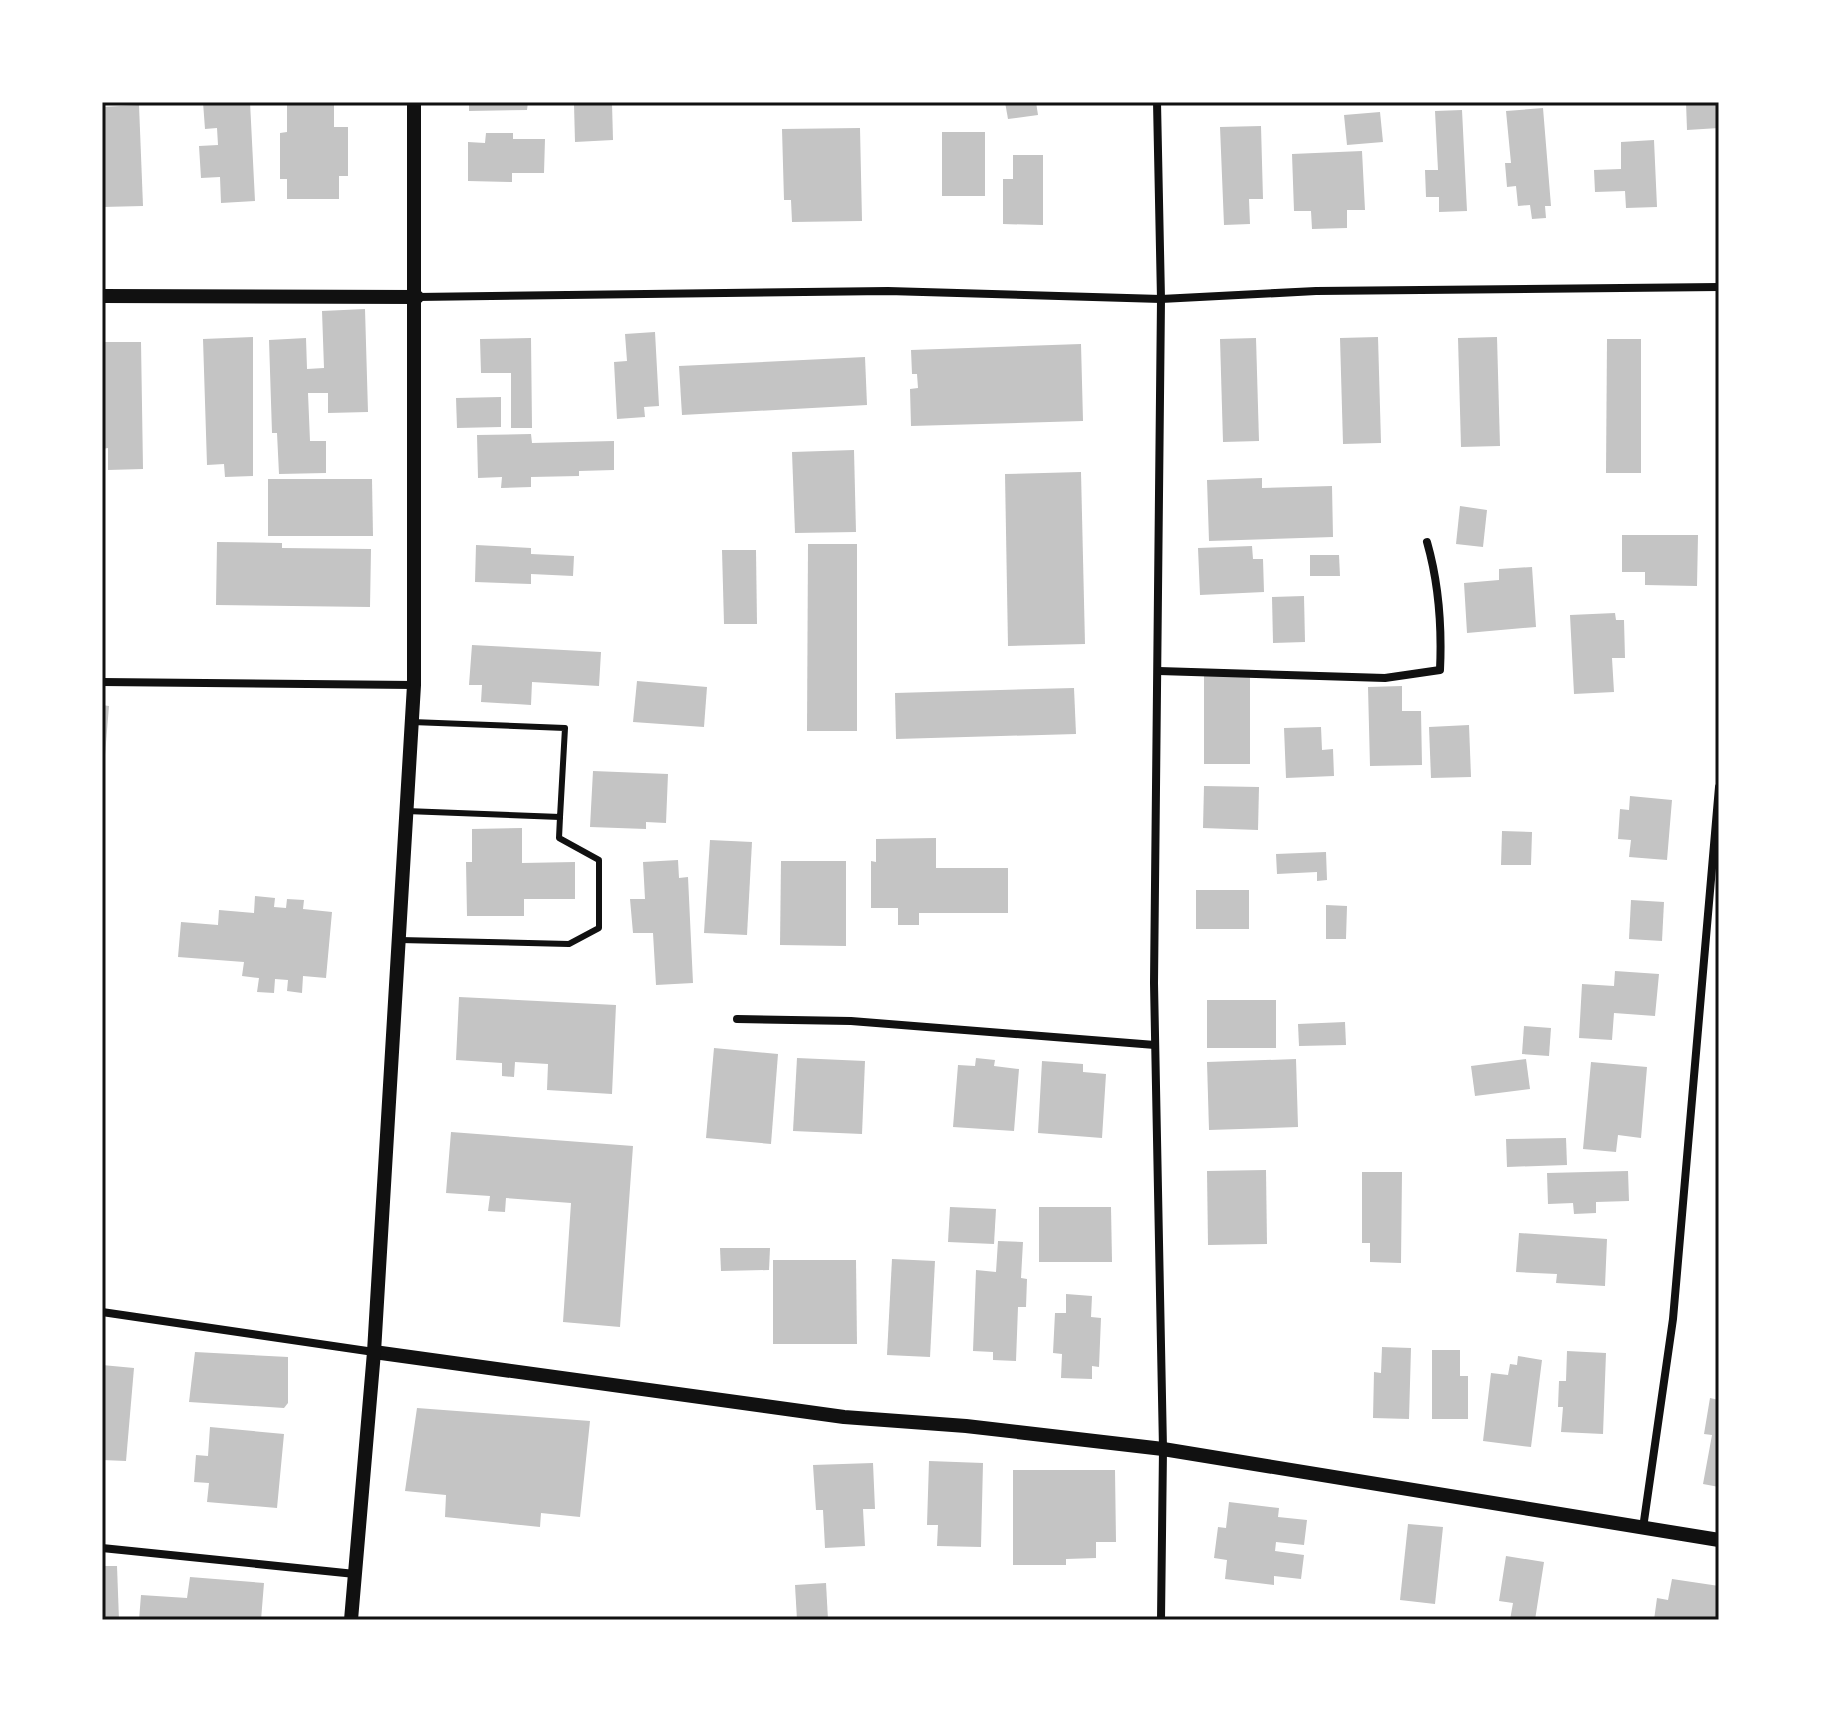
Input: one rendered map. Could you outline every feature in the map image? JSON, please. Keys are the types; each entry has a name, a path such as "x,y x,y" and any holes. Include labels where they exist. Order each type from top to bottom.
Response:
{"street":[{"path":"351,1620 374,1352 414,685 417,297 414,102"},
{"path":"1157,102 1161,299 1155,1045 1163,1449 1161,1620"},
{"path":"102,296 417,297 888,291 1161,299 1316,291 1719,287"},
{"path":"1159,671 1385,678 1440,670 1442,637 1436,572 1427,542"},
{"path":"102,682 414,685"},
{"path":"1643,1528 1673,1319 1719,787"},
{"path":"737,1019 851,1021 1155,1045"},
{"path":"102,1312 844,1417 966,1426 1163,1449 1719,1540"},
{"path":"102,1548 355,1574"}],"lane":[{"path":"400,940 569,944 599,928 599,860 559,838 565,728 411,722"},
{"path":"406,811 560,817"}],"building":[{"path":"203,102 250,102 255,201 221,203 220,177 201,178 199,146 218,145 217,128 205,129"},
{"path":"287,102 334,102 334,127 348,127 348,176 339,176 339,199 287,199 287,179 280,179 280,133 287,132"},
{"path":"469,102 528,102 527,110 469,111"},
{"path":"1005,102 1036,102 1038,115 1008,119"},
{"path":"1686,102 1719,102 1719,128 1687,130"},
{"path":"612,103 613,140 575,142 574,104"},
{"path":"139,105 143,206 102,207 102,107"},
{"path":"1543,108 1551,206 1545,206 1546,218 1532,219 1530,205 1518,206 1516,186 1507,187 1505,163 1511,163 1506,111"},
{"path":"1462,110 1467,211 1439,212 1439,197 1426,197 1425,170 1438,170 1435,111"},
{"path":"1380,112 1383,142 1347,145 1344,115"},
{"path":"1261,126 1263,199 1249,199 1250,224 1224,225 1220,127"},
{"path":"860,128 862,221 792,222 791,200 784,200 782,129"},
{"path":"942,132 985,132 985,196 942,196"},
{"path":"486,133 513,133 513,139 545,139 544,173 512,173 512,182 468,181 468,142 485,143"},
{"path":"1654,140 1657,207 1626,208 1625,191 1595,192 1594,170 1621,169 1621,142"},
{"path":"1362,151 1365,210 1347,210 1347,228 1312,229 1311,211 1294,211 1292,154"},
{"path":"1013,155 1043,155 1043,225 1003,224 1003,179 1013,179"},
{"path":"365,309 368,412 328,413 328,393 308,393 310,441 326,441 326,473 279,474 277,433 272,433 269,340 306,338 307,369 324,368 322,311"},
{"path":"655,332 659,406 644,407 645,417 617,419 614,362 627,361 625,334"},
{"path":"253,337 253,476 225,477 224,464 207,465 203,339"},
{"path":"1378,337 1381,443 1343,444 1340,338"},
{"path":"1497,337 1500,446 1461,447 1458,338"},
{"path":"531,338 532,428 511,428 511,373 481,373 480,339"},
{"path":"1256,338 1259,441 1223,442 1220,339"},
{"path":"1607,339 1641,339 1641,473 1606,473"},
{"path":"102,342 141,342 143,469 108,470 108,448 102,449"},
{"path":"1081,344 1083,421 911,426 910,389 918,388 917,374 912,374 911,350"},
{"path":"865,357 867,405 682,415 679,366"},
{"path":"501,397 501,427 457,428 456,398"},
{"path":"531,434 532,443 614,441 614,470 579,471 579,476 531,477 531,487 501,488 502,477 478,478 477,435"},
{"path":"854,450 856,532 795,533 792,452"},
{"path":"1081,472 1085,644 1008,646 1005,474"},
{"path":"1262,478 1262,488 1332,486 1333,537 1209,541 1207,480"},
{"path":"268,479 372,479 373,536 268,536"},
{"path":"1460,506 1487,510 1483,547 1456,544"},
{"path":"1622,535 1698,535 1697,586 1645,585 1645,572 1622,572"},
{"path":"217,542 282,543 282,548 371,549 370,607 216,605"},
{"path":"808,544 857,544 857,731 807,731"},
{"path":"476,545 531,548 531,554 574,556 573,576 531,574 531,584 475,582"},
{"path":"1252,546 1253,559 1263,559 1264,592 1200,595 1198,548"},
{"path":"722,550 756,550 757,624 724,624"},
{"path":"1310,555 1339,555 1340,576 1310,576"},
{"path":"1532,567 1536,627 1467,633 1464,583 1499,580 1499,569"},
{"path":"1304,596 1305,642 1273,643 1272,597"},
{"path":"1615,613 1616,620 1624,620 1625,658 1612,658 1614,692 1574,694 1570,615"},
{"path":"472,645 601,652 599,686 532,682 531,705 481,702 482,685 469,685"},
{"path":"1204,676 1250,676 1250,764 1204,764"},
{"path":"637,681 707,687 704,727 633,722"},
{"path":"1402,686 1402,711 1421,711 1422,765 1370,766 1368,687"},
{"path":"1074,688 1076,734 896,739 895,693"},
{"path":"102,705 109,706 105,755 102,755"},
{"path":"1469,725 1471,777 1431,778 1429,727"},
{"path":"1321,727 1322,750 1333,749 1334,776 1286,778 1284,728"},
{"path":"593,771 668,774 666,823 646,822 646,829 590,827"},
{"path":"1204,786 1259,787 1258,830 1203,828"},
{"path":"1630,796 1672,800 1667,860 1629,857 1631,840 1618,839 1620,809 1629,810"},
{"path":"522,828 522,863 575,862 575,899 524,899 524,916 467,916 466,862 472,862 472,829"},
{"path":"1502,831 1532,832 1531,865 1501,865"},
{"path":"936,838 936,868 1008,868 1008,913 919,913 919,925 898,925 898,908 871,908 871,861 876,862 876,839"},
{"path":"710,840 752,842 747,935 704,933"},
{"path":"1326,852 1327,880 1317,881 1317,872 1277,874 1276,854"},
{"path":"678,860 679,878 688,877 693,983 656,985 653,933 633,933 630,899 645,899 643,862"},
{"path":"781,861 846,861 846,946 780,945"},
{"path":"1196,890 1249,890 1249,929 1196,929"},
{"path":"255,896 275,898 274,907 286,908 287,899 304,900 303,909 332,912 326,978 303,976 302,993 287,991 288,980 275,979 274,993 257,992 259,978 242,976 244,962 178,957 181,922 218,925 219,910 254,913"},
{"path":"1631,900 1664,902 1662,941 1629,939"},
{"path":"1326,905 1347,906 1346,939 1326,939"},
{"path":"1615,971 1659,974 1655,1016 1614,1013 1612,1040 1579,1038 1582,984 1614,986"},
{"path":"459,997 616,1005 612,1094 547,1090 548,1064 515,1062 514,1077 502,1076 502,1063 456,1060"},
{"path":"1207,1000 1276,1000 1276,1048 1207,1048"},
{"path":"1345,1022 1346,1045 1299,1046 1298,1024"},
{"path":"1524,1026 1551,1028 1549,1056 1522,1054"},
{"path":"714,1048 778,1054 771,1144 706,1138"},
{"path":"797,1058 865,1061 862,1134 793,1131"},
{"path":"976,1058 995,1060 994,1066 1019,1069 1014,1131 953,1127 958,1065 975,1066"},
{"path":"1296,1059 1298,1127 1209,1130 1207,1062"},
{"path":"1526,1059 1530,1089 1475,1096 1471,1066"},
{"path":"1042,1061 1083,1064 1083,1072 1106,1074 1102,1138 1038,1133"},
{"path":"1591,1062 1647,1067 1641,1138 1618,1135 1616,1152 1583,1149"},
{"path":"451,1132 633,1146 620,1327 563,1322 571,1203 506,1198 505,1212 488,1211 490,1196 446,1193"},
{"path":"1566,1138 1567,1165 1507,1167 1506,1139"},
{"path":"1266,1170 1267,1244 1208,1245 1207,1171"},
{"path":"1628,1171 1629,1201 1596,1202 1596,1213 1574,1214 1573,1203 1548,1204 1547,1173"},
{"path":"1362,1172 1402,1172 1401,1263 1370,1262 1370,1243 1362,1243"},
{"path":"950,1207 996,1209 994,1244 948,1242"},
{"path":"1039,1207 1111,1207 1112,1262 1039,1262"},
{"path":"1519,1233 1607,1239 1605,1286 1556,1283 1557,1274 1516,1272"},
{"path":"998,1241 1023,1242 1021,1278 1027,1279 1026,1307 1018,1307 1016,1361 993,1360 993,1352 973,1351 976,1270 996,1272"},
{"path":"720,1248 770,1248 769,1270 721,1271"},
{"path":"892,1259 935,1261 930,1357 887,1355"},
{"path":"773,1260 856,1260 857,1344 773,1344"},
{"path":"1066,1294 1092,1296 1091,1317 1101,1318 1099,1367 1092,1366 1092,1379 1061,1378 1062,1354 1053,1353 1055,1313 1066,1313"},
{"path":"1382,1347 1411,1348 1409,1419 1373,1418 1374,1372 1381,1373"},
{"path":"1432,1350 1460,1350 1460,1376 1468,1376 1468,1419 1432,1419"},
{"path":"1567,1351 1606,1353 1603,1434 1561,1432 1563,1407 1558,1407 1559,1381 1566,1381"},
{"path":"195,1352 288,1357 288,1403 284,1408 189,1402"},
{"path":"1518,1356 1542,1360 1531,1447 1483,1441 1491,1373 1508,1375 1510,1364 1517,1365"},
{"path":"102,1365 134,1368 126,1461 102,1460"},
{"path":"1710,1398 1719,1400 1719,1487 1703,1484 1712,1435 1704,1434"},
{"path":"417,1408 590,1421 580,1517 541,1513 540,1527 445,1517 446,1495 405,1491"},
{"path":"210,1427 284,1434 277,1508 207,1502 209,1483 194,1482 196,1455 208,1456"},
{"path":"929,1461 983,1463 981,1547 937,1546 938,1525 927,1525"},
{"path":"873,1463 875,1509 863,1509 865,1546 825,1548 823,1510 816,1510 813,1465"},
{"path":"1013,1470 1115,1470 1116,1542 1096,1542 1096,1558 1066,1559 1066,1565 1013,1565"},
{"path":"1229,1502 1279,1508 1278,1517 1307,1520 1304,1545 1276,1542 1275,1551 1304,1555 1301,1579 1274,1576 1274,1585 1225,1579 1227,1560 1214,1558 1218,1527 1226,1528"},
{"path":"1408,1524 1443,1527 1435,1604 1400,1600"},
{"path":"1506,1556 1544,1562 1535,1620 1510,1620 1513,1603 1499,1601"},
{"path":"102,1566 117,1566 119,1620 102,1620"},
{"path":"190,1577 264,1583 261,1620 139,1620 141,1595 187,1598"},
{"path":"1672,1579 1719,1586 1719,1620 1654,1620 1657,1598 1668,1600"},
{"path":"826,1583 828,1620 797,1620 795,1585"}]}
